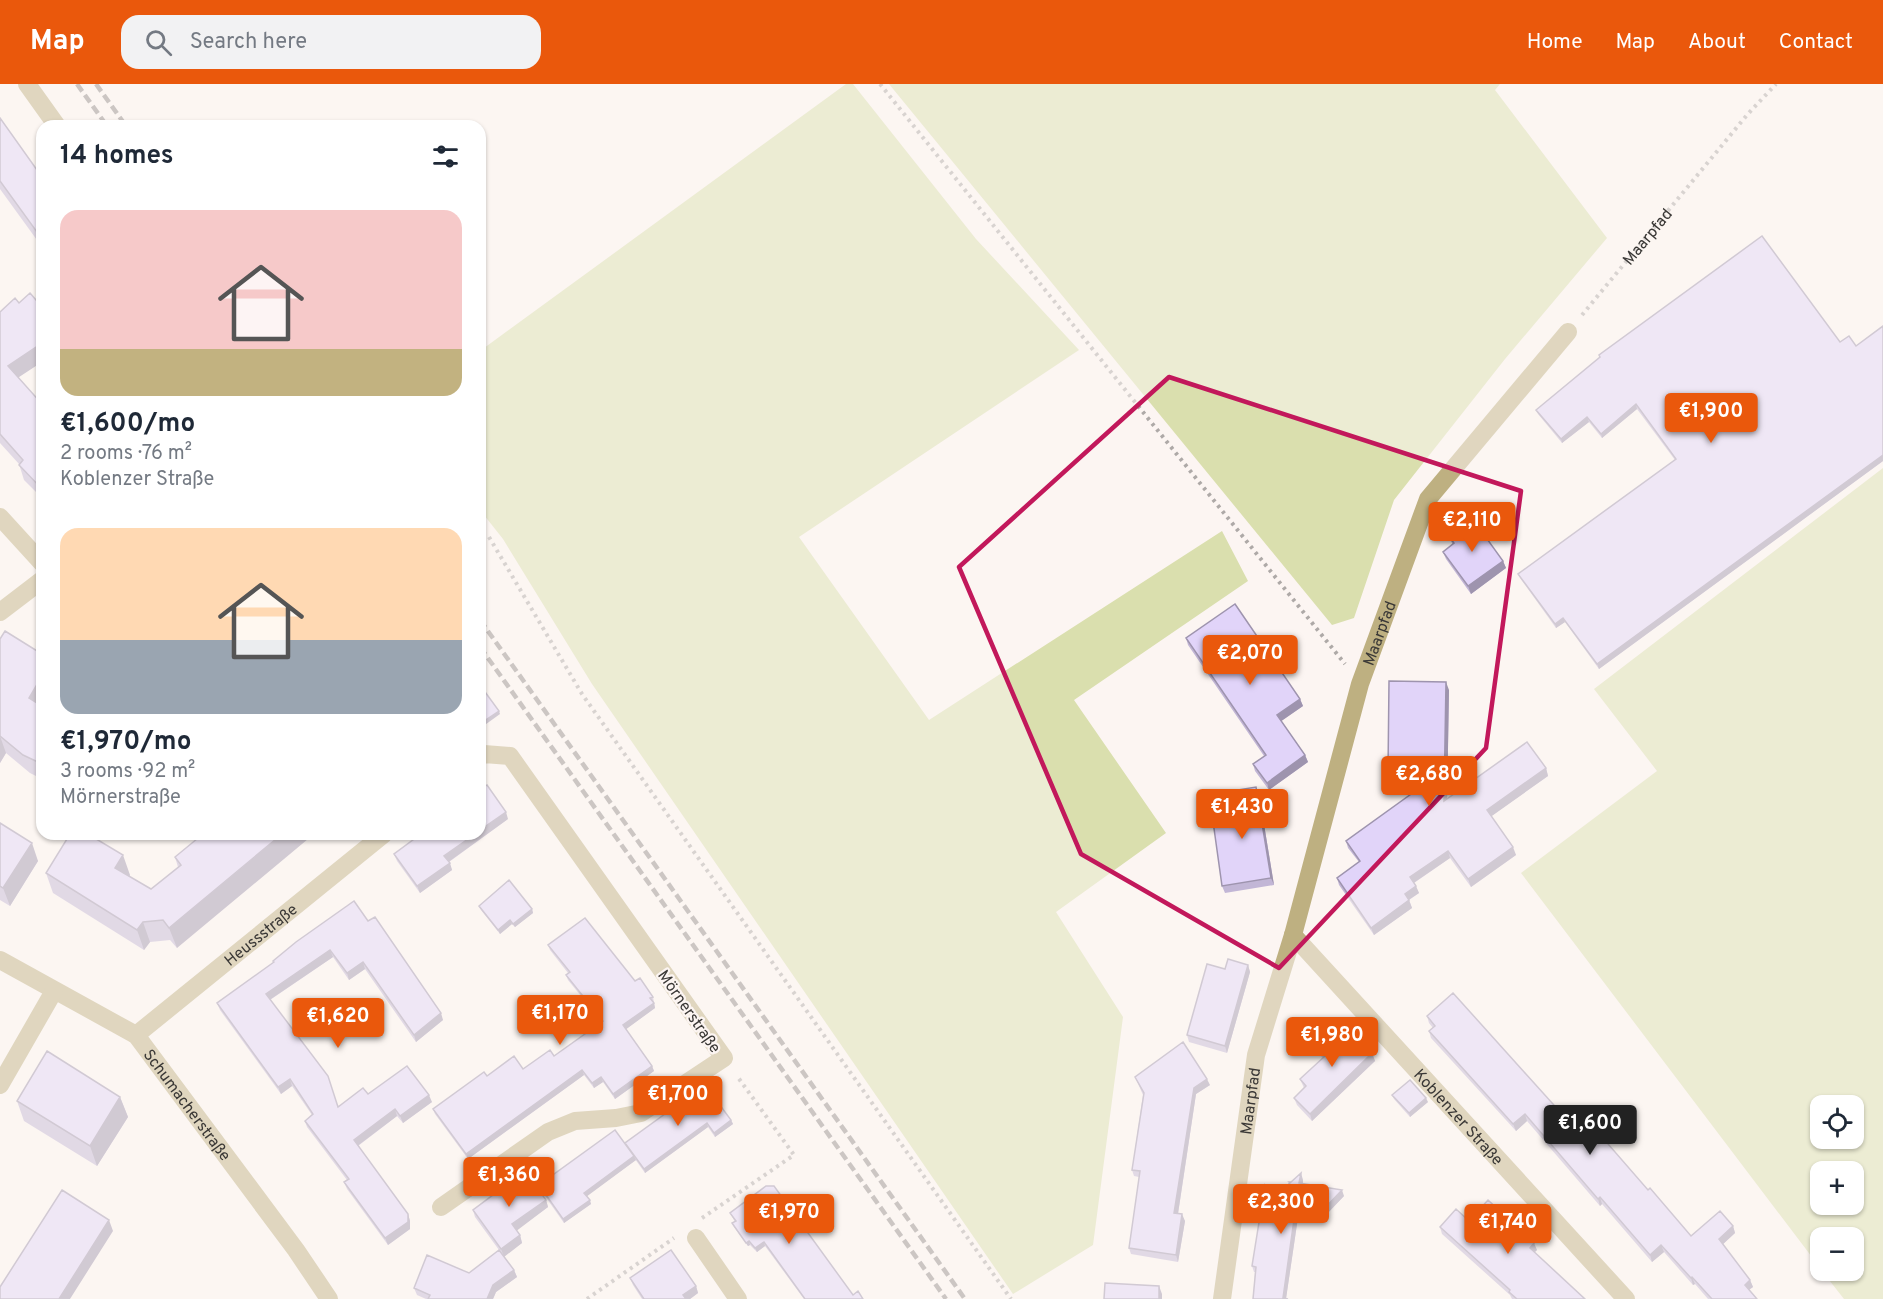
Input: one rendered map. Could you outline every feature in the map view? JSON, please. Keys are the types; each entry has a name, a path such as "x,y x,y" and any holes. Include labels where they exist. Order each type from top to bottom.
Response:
{"street":[{"path":"27,84 53,120"},
{"name":"Maarpfad","path":"1222,1299 1256,1055 1293,934 1360,684 1428,499 1568,332"},
{"path":"0,517 36,556"},
{"path":"0,612 36,585"},
{"name":"Mörnerstraße","path":"441,1207 548,1132 575,1121 615,1118 641,1113 724,1058 510,756 486,754"},
{"name":"Heussstraße","path":"136,1035 377,840"},
{"name":"Koblenzer Straße","path":"1293,934 1626,1299"},
{"name":"Schumacherstraße","path":"0,960 136,1035 289,1241 329,1299"},
{"path":"0,1085 54,991"},
{"path":"691,1231 738,1299"}],"path":[{"path":"880,84 1360,684"},
{"name":"Maarpfad","path":"1568,332 1746,116 1776,84"},
{"path":"489,537 582,694 1011,1299"},
{"path":"588,1299 691,1231 794,1155 724,1058"}],"highlighted area":[{"path":"1169,377 1521,491 1486,748 1279,968 1081,854 959,567"}],"green space":[{"path":"846,84 853,84 976,239 1079,350 799,537 929,720 1222,531 1248,581 1074,700 1166,833 1056,912 1123,1017 1093,1245 1013,1294 592,684 503,539 486,518 486,347"},
{"path":"889,84 1500,84 1495,90 1607,238 1505,359 1394,500 1354,618 1332,625"},
{"path":"1883,468 1883,1299 1844,1299 1830,1281 1864,1281 1864,1227 1810,1227 1810,1254 1521,873 1657,771 1594,689"}],"building":[{"path":"0,118 36,169 36,231 0,181"},
{"path":"1762,236 1840,342 1849,336 1856,346 1883,326 1883,455 1597,664 1563,618 1555,624 1518,574 1676,459 1636,404 1601,434 1587,417 1561,439 1536,410 1600,357 1599,355"},
{"path":"30,293 36,300 36,347 8,366 36,397 36,483 19,465 23,460 0,434 0,312 15,298 19,303"},
{"path":"1472,518 1503,561 1468,586 1443,552 1454,543 1448,535"},
{"path":"1235,604 1300,699 1277,715 1305,755 1267,783 1253,764 1266,755 1186,638"},
{"path":"5,631 36,650 36,686 29,698 36,702 36,761 23,755 0,736 0,639"},
{"path":"1389,681 1446,682 1444,801 1527,742 1546,768 1487,810 1513,847 1468,879 1448,851 1410,877 1416,886 1405,894 1409,900 1371,928 1337,878 1360,861 1346,841 1443,771 1388,771"},
{"path":"486,693 499,711 486,720"},
{"path":"486,786 506,812 486,826"},
{"path":"1256,787 1271,878 1222,886 1212,814 1234,810 1231,791"},
{"path":"0,823 32,843 3,888 0,886"},
{"path":"66,840 98,840 123,855 115,868 151,889 181,865 175,857 196,840 275,840 169,928 163,920 143,922 137,930 46,873"},
{"path":"413,840 467,840 444,856 450,863 417,886 394,854"},
{"path":"509,880 532,909 513,924 510,920 498,930 479,906"},
{"path":"354,901 368,921 375,917 441,1013 414,1035 363,962 347,973 330,950 266,994 328,1076 338,1107 363,1088 368,1094 407,1066 429,1095 400,1116 395,1109 354,1140 408,1214 408,1222 385,1238 344,1182 349,1179 305,1121 313,1114 290,1079 278,1087 217,1003"},
{"path":"585,918 635,981 640,978 653,997 650,998 654,1003 623,1025 652,1066 613,1094 601,1077 592,1083 582,1070 466,1154 433,1109 484,1072 487,1076 514,1056 523,1069 550,1050 554,1056 603,1021 566,975 570,972 548,945"},
{"path":"1228,959 1248,965 1225,1046 1187,1035 1207,964 1225,969"},
{"path":"1453,993 1571,1124 1582,1114 1691,1236 1720,1211 1733,1226 1719,1239 1750,1280 1745,1285 1757,1299 1712,1299 1661,1245 1650,1255 1525,1114 1513,1124 1429,1031 1435,1026 1427,1016"},
{"path":"1344,1024 1372,1053 1310,1114 1294,1098 1306,1086 1300,1079 1325,1056 1318,1048"},
{"path":"1183,1042 1207,1079 1194,1088 1174,1213 1182,1214 1176,1255 1129,1248 1140,1171 1132,1170 1144,1093 1135,1077"},
{"path":"47,1051 120,1097 90,1146 17,1101"},
{"path":"1410,1080 1426,1098 1409,1113 1392,1095"},
{"path":"705,1085 731,1120 714,1133 707,1123 644,1169 625,1143"},
{"path":"615,1130 634,1156 584,1193 590,1200 563,1219 539,1185"},
{"path":"525,1171 546,1200 512,1224 520,1235 501,1249 473,1210"},
{"path":"1301,1173 1299,1183 1342,1190 1321,1212 1298,1191 1283,1298 1288,1299 1253,1299 1256,1267 1252,1266 1265,1185 1275,1196"},
{"path":"766,1186 774,1186 853,1295 858,1291 863,1299 805,1299 764,1242 755,1248 749,1241 746,1243 732,1223 736,1221 730,1213"},
{"path":"62,1190 109,1220 59,1299 0,1299 0,1287"},
{"path":"1488,1200 1534,1243 1530,1248 1585,1299 1517,1299 1440,1227 1456,1209 1469,1221"},
{"path":"499,1250 514,1270 493,1285 487,1299 428,1299 430,1295 414,1288 427,1255 469,1273"},
{"path":"671,1250 696,1286 683,1295 686,1299 644,1299 630,1278"},
{"path":"1105,1283 1159,1286 1159,1299 1104,1299"}],"railway":[{"path":"77,84 103,120"},
{"path":"96,84 122,120"},
{"path":"486,628 965,1299"},
{"path":"486,655 946,1299"}]}
